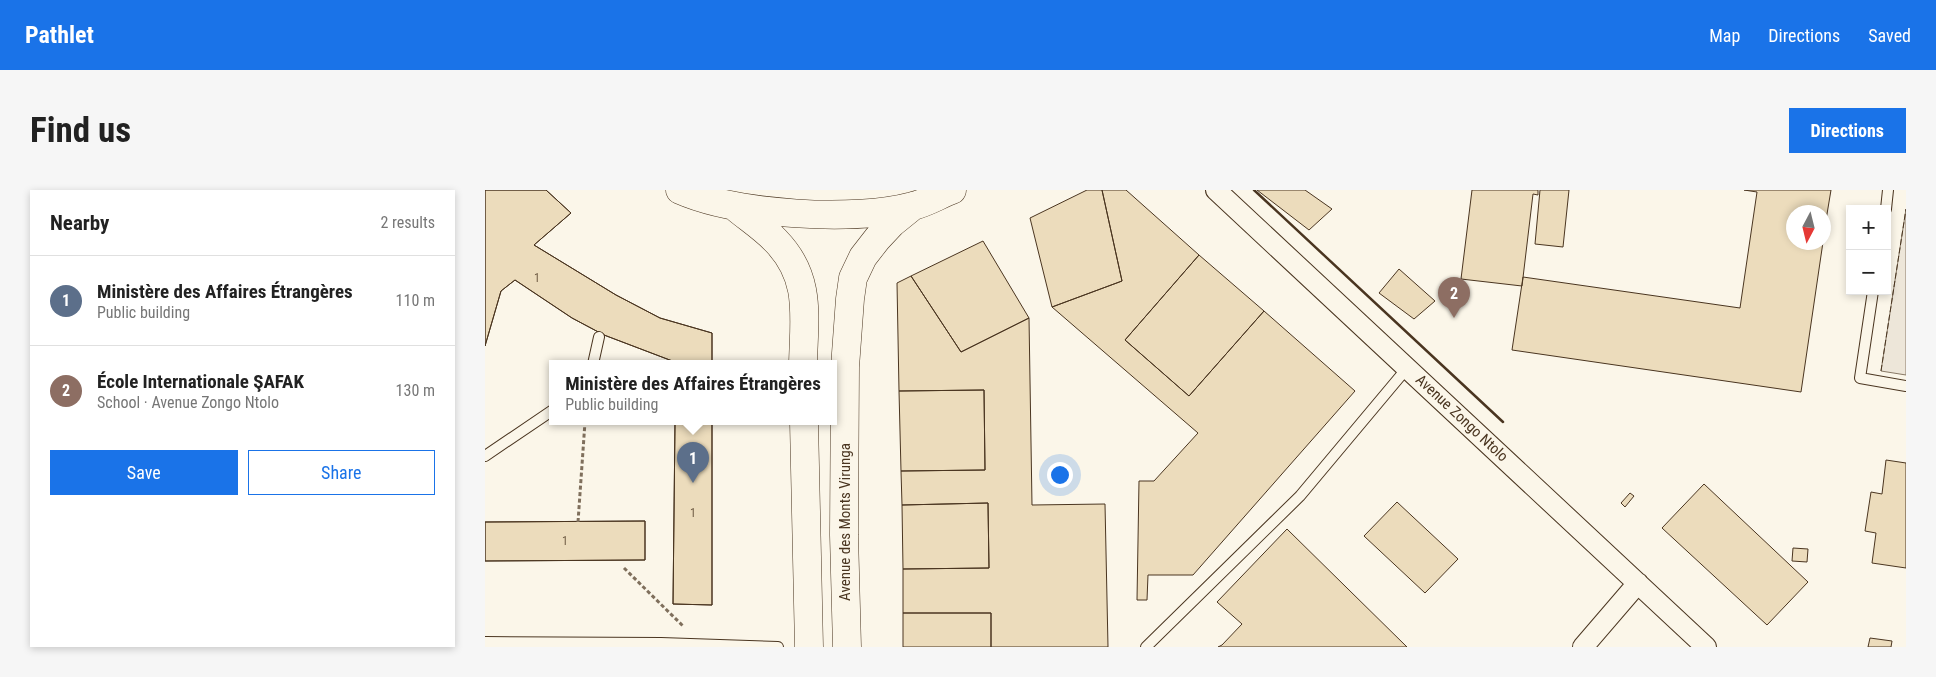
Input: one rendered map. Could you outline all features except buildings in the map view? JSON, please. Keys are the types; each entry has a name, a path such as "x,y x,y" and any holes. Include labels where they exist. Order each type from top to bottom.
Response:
{"street":[{"path":"680,190 700,199 734,206 822,214 867,213 913,206 952,190"},
{"name":"Avenue Zongo Ntolo","path":"1216,190 1408,367 1706,647"},
{"path":"734,206 775,240 792,260 800,277 804,307 803,360"},
{"name":"Avenue des Monts Virunga","path":"847,647 844,535 845,367 853,278 863,257 877,239 892,223 913,206"},
{"path":"804,425 809,647"},
{"path":"1583,647 1638,583"}],"lane":[{"path":"1886,205 1888,190"},
{"path":"1872,295 1860,378 1906,386"},
{"path":"594,360 599,337"},
{"path":"1146,647 1300,496 1408,367"},
{"path":"485,456 549,413"},
{"path":"485,642 550,641 778,647"}],"path":[{"path":"578,522 585,425"},
{"path":"624,568 702,644"}],"shaded area":[{"path":"1906,209 1906,375 1881,371"}],"fence":[{"path":"1881,371 1906,209"}],"wall":[{"path":"1254,190 1503,422"}],"place":[{"name":"École Internationale ŞAFAK","path":"1454,318"},
{"name":"Ministère des Affaires Étrangères","path":"693,483"}]}
